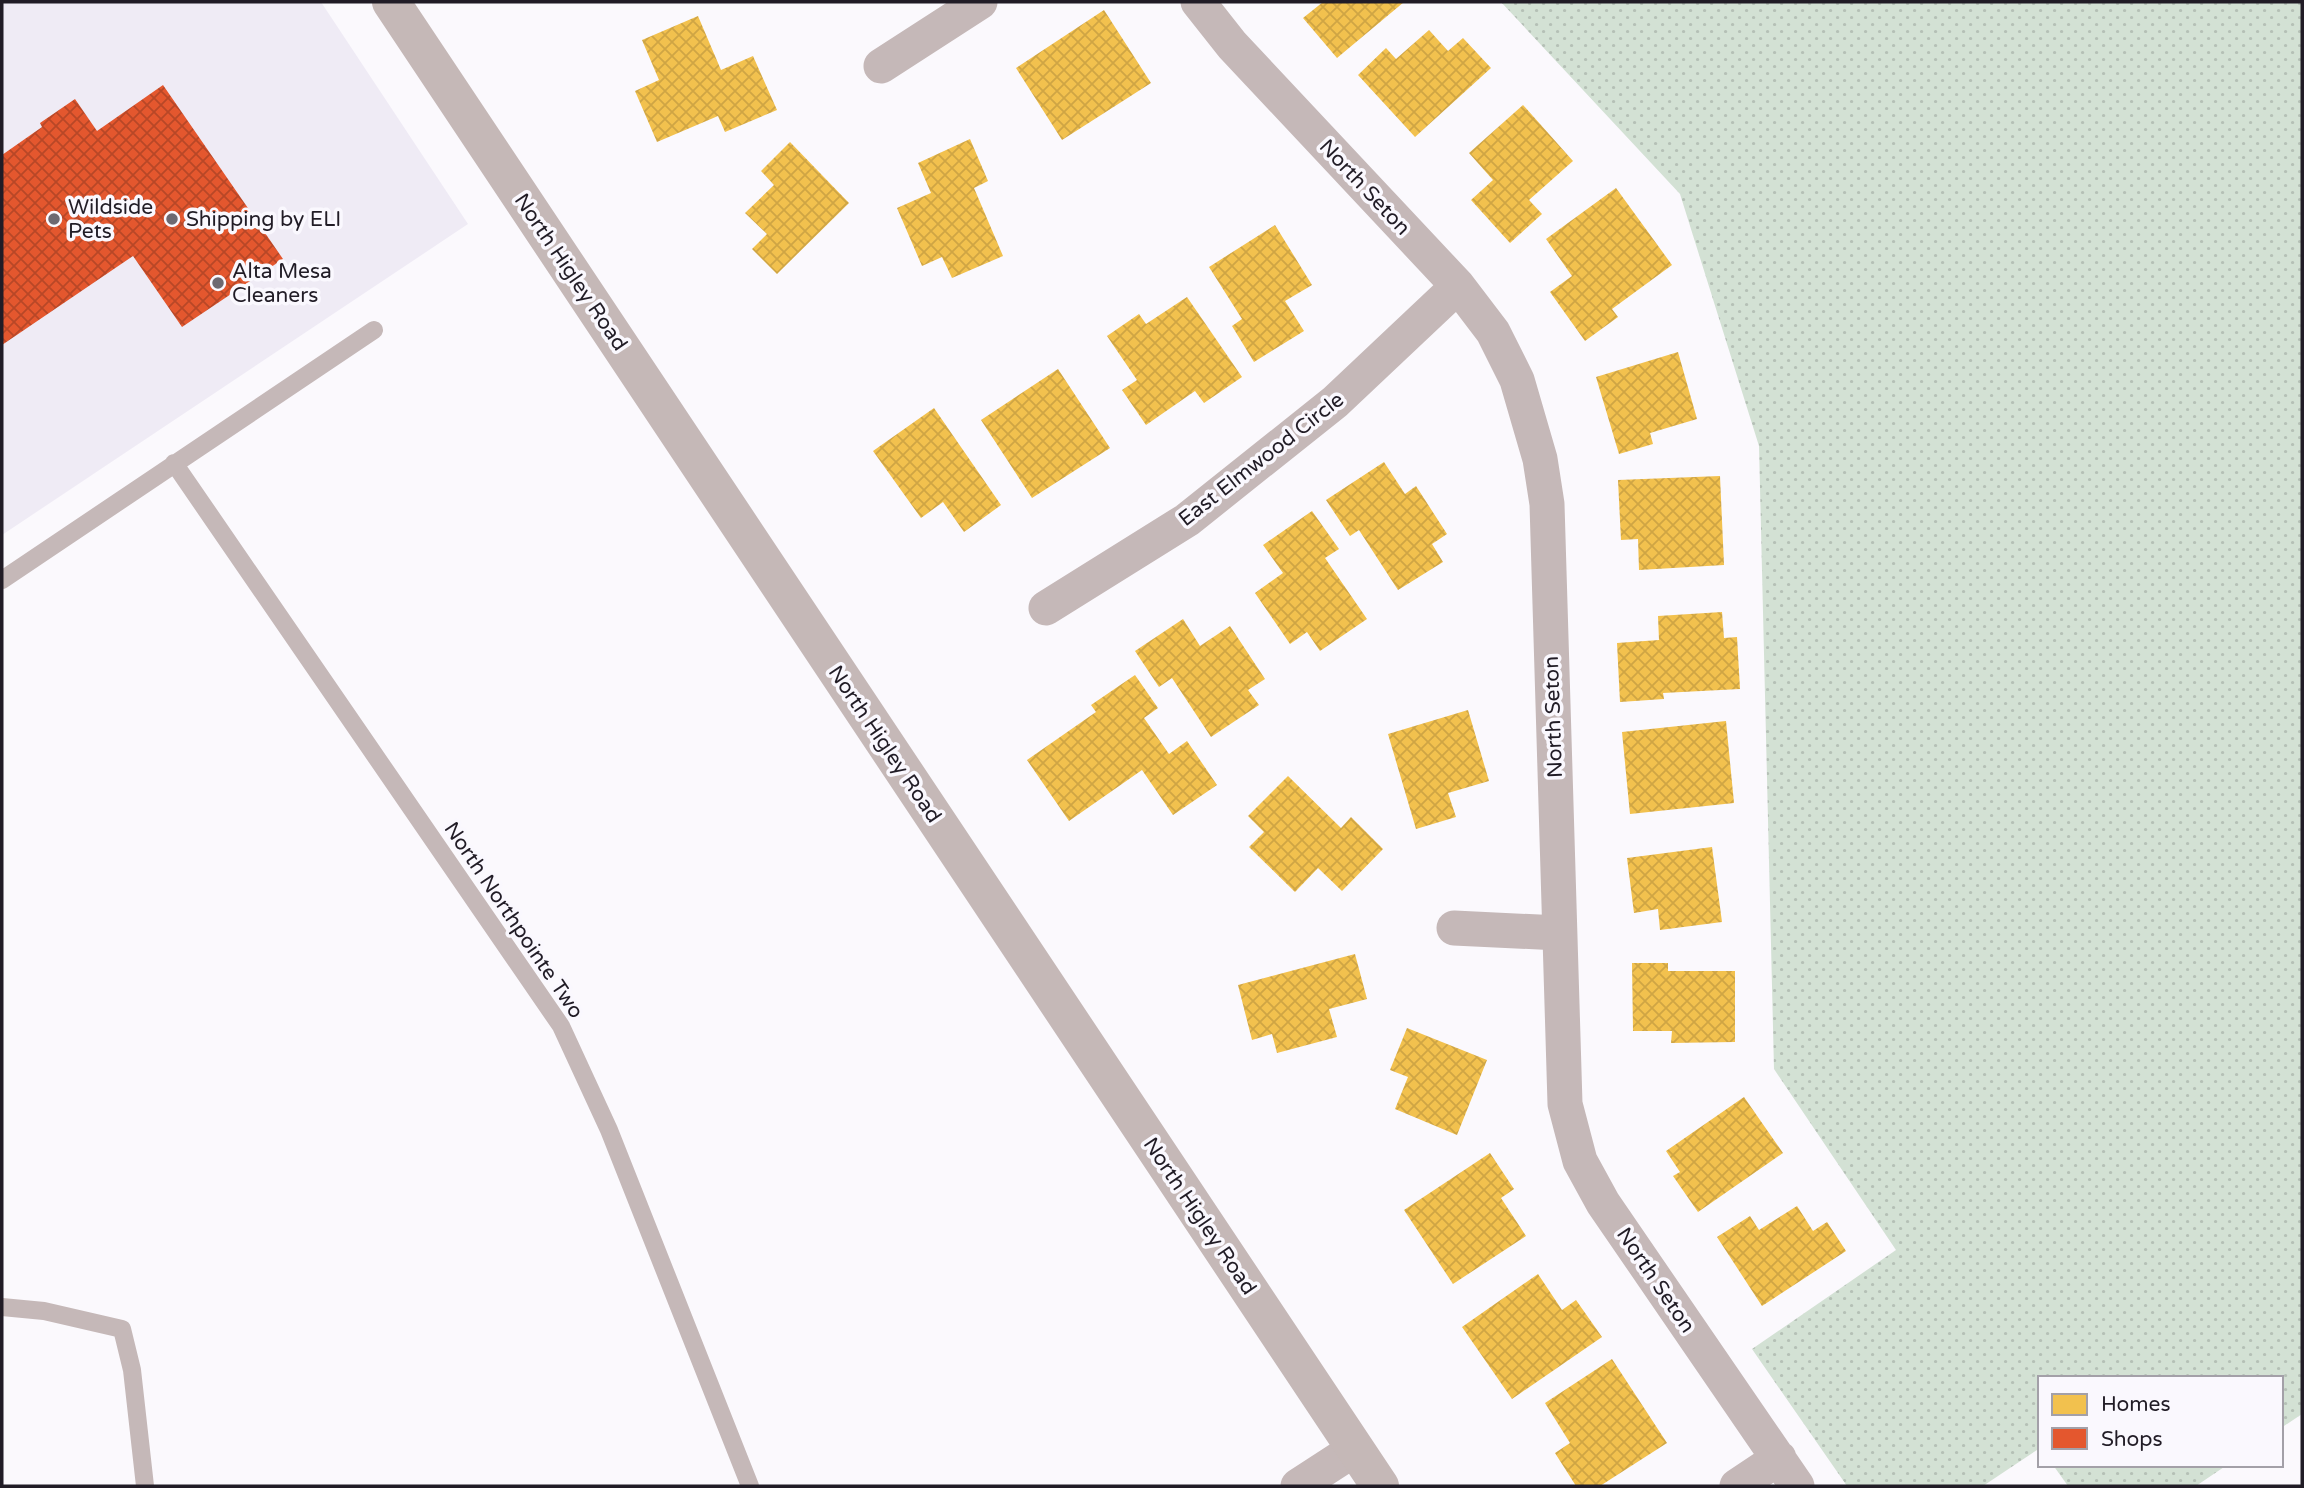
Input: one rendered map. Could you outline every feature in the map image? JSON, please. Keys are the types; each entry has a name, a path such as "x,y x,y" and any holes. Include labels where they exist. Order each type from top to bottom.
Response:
{"main road":[{"name":"North Higley Road","path":"391,2 1380,1486"}],"street":[{"path":"881,66 979,2"},
{"name":"North Seton","path":"1198,2 1232,45 1458,286 1493,332 1517,380 1540,458 1547,504 1565,1104 1580,1161 1603,1203 1788,1472"},
{"name":"East Elmwood Circle","path":"1046,608 1186,520 1335,402 1458,286"},
{"path":"1454,928 1559,933"},
{"path":"1298,1486 1355,1449"},
{"path":"1737,1486 1788,1472"}],"lane":[{"path":"2,580 374,330"},
{"name":"North Northpointe Two","path":"174,463 561,1026 609,1130 750,1486"},
{"path":"2,1307 44,1311 122,1329 132,1370 145,1486"}],"shaded area":[{"path":"2,2 321,2 468,224 2,535"}],"green space":[{"path":"1501,2 2302,2 2302,1414 2283,1427 2283,1376 2038,1376 2038,1449 1983,1486 1847,1486 1752,1349 1896,1250 1774,1069 1759,446 1680,194"},
{"path":"2054,1467 2224,1467 2196,1486 2068,1486"}],"building: Homes":[{"path":"1323,2 1404,2 1337,58 1303,18"},
{"path":"1104,10 1151,83 1062,140 1016,68"},
{"path":"698,16 721,70 753,56 777,110 725,132 718,116 657,142 635,91 659,80 642,40"},
{"path":"1429,30 1448,51 1463,38 1491,68 1415,137 1358,75 1386,48 1396,59"},
{"path":"1523,105 1573,161 1529,200 1542,214 1510,243 1471,200 1493,180 1469,153"},
{"path":"970,139 988,181 974,188 1003,256 952,278 942,257 922,266 897,208 931,193 918,163"},
{"path":"790,142 849,203 777,274 752,249 767,234 745,213 774,185 761,171"},
{"path":"1616,188 1672,265 1612,309 1618,317 1585,341 1550,292 1572,276 1546,239"},
{"path":"1275,225 1312,285 1285,301 1304,331 1254,362 1232,326 1242,319 1209,267"},
{"path":"1187,297 1242,377 1204,403 1195,391 1146,425 1122,390 1137,380 1107,336 1139,314 1146,324"},
{"path":"1678,352 1697,419 1650,433 1653,444 1619,454 1596,377"},
{"path":"1058,369 1110,448 1032,498 981,420"},
{"path":"934,408 1001,505 964,532 943,502 921,518 873,451"},
{"path":"1384,462 1405,494 1416,486 1447,534 1432,544 1443,562 1398,590 1359,530 1350,536 1326,500"},
{"path":"1720,476 1724,565 1639,570 1638,539 1621,540 1618,480"},
{"path":"1312,511 1339,549 1325,558 1367,619 1320,651 1307,632 1290,644 1255,593 1283,573 1263,545"},
{"path":"1722,612 1724,638 1737,637 1740,689 1663,693 1664,699 1620,702 1617,643 1659,640 1658,616"},
{"path":"1183,619 1200,646 1230,626 1265,679 1248,690 1259,705 1211,737 1172,678 1159,687 1135,651"},
{"path":"1135,675 1158,708 1144,718 1169,754 1187,741 1217,785 1173,815 1142,770 1069,821 1027,760 1096,712 1091,705"},
{"path":"1468,710 1489,781 1448,793 1456,817 1416,829 1388,734"},
{"path":"1726,721 1734,803 1630,814 1622,732"},
{"path":"1288,776 1341,828 1351,817 1383,849 1342,891 1318,868 1295,892 1249,847 1264,832 1248,816"},
{"path":"1712,847 1722,922 1660,930 1658,909 1634,913 1627,858"},
{"path":"1355,954 1367,999 1329,1009 1337,1037 1277,1053 1272,1034 1252,1040 1238,985"},
{"path":"1632,963 1668,963 1668,971 1735,971 1735,1042 1671,1043 1672,1031 1633,1031"},
{"path":"1407,1028 1487,1060 1457,1135 1395,1109 1408,1077 1390,1070"},
{"path":"1744,1097 1783,1153 1698,1212 1673,1176 1680,1172 1666,1151"},
{"path":"1490,1153 1514,1189 1501,1198 1526,1236 1453,1284 1404,1210"},
{"path":"1797,1206 1813,1231 1827,1222 1846,1251 1762,1306 1717,1237 1750,1216 1759,1230"},
{"path":"1538,1274 1562,1310 1576,1300 1602,1337 1512,1399 1462,1327"},
{"path":"1612,1359 1667,1443 1600,1486 1576,1486 1555,1453 1570,1443 1545,1403"}],"building: Shops":[{"path":"163,85 283,259 182,327 133,256 2,345 2,155 42,127 40,123 75,99 97,131"}],"place":[{"name":"Wildside Pets","path":"54,219"},
{"name":"Shipping by ELI","path":"172,219"},
{"name":"Alta Mesa Cleaners","path":"218,283"}]}
